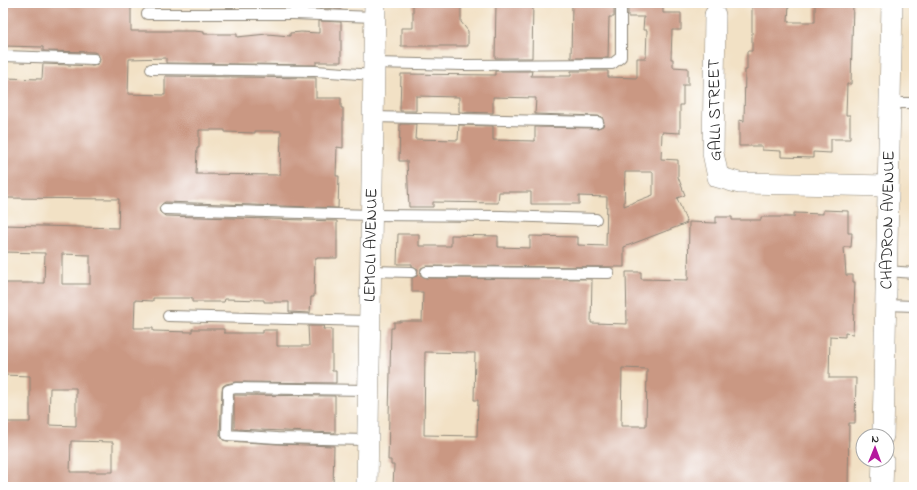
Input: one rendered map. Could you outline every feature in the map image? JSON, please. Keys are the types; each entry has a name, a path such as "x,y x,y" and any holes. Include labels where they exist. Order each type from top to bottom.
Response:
{"street":[{"name":"CHADRON AVENUE","path":"883,428 892,3"},
{"name":"LEMOLI AVENUE","path":"367,487 375,10"},
{"name":"GALLI STREET","path":"715,15 713,153 718,177 739,183 888,186"},
{"path":"882,487 883,468"}],"lane":[{"path":"152,69 315,72 463,65 612,64 621,57 621,3"},
{"path":"147,14 293,14 375,10"},
{"path":"3,56 94,59"},
{"path":"890,103 914,103"},
{"path":"373,117 598,122"},
{"path":"166,209 371,215 502,216 596,219"},
{"path":"370,271 412,272"},
{"path":"887,271 914,273"},
{"path":"426,272 609,273"},
{"path":"886,305 914,306"},
{"path":"168,316 370,321"},
{"path":"367,440 277,438 227,435 228,390 236,388 368,390"}],"building":[{"path":"3,3 131,3 131,31 194,31 204,32 204,34 237,34 237,37 267,34 290,36 290,33 301,32 319,33 319,21 341,22 341,62 316,62 316,65 166,63 166,58 129,59 128,94 165,95 165,76 316,78 316,98 341,98 341,108 343,108 343,148 337,147 336,176 339,176 338,208 165,202 159,208 160,212 165,216 337,221 337,258 315,259 314,297 311,297 310,313 289,312 289,302 225,299 224,302 192,302 192,298 153,298 153,301 135,300 134,328 153,328 153,331 192,332 192,329 224,329 224,333 263,333 263,330 277,330 277,346 309,346 308,326 324,326 323,329 332,329 332,371 336,371 336,383 236,382 226,384 223,386 222,390 220,435 223,440 227,441 334,446 333,487 3,487 3,422 30,422 30,376 3,375 3,283 44,283 45,253 3,252 3,225 118,228 119,199 3,198 3,78 42,79 43,64 94,66 99,63 100,59 98,54 94,52 43,51 43,47 3,46","holes":["199,130 225,130 225,132 255,133 255,131 281,131 280,175 196,174 197,148 199,148","62,254 90,255 90,284 62,284","50,388 76,388 76,426 49,425","71,441 113,442 113,472 70,472"]},
{"path":"319,3 341,3 341,9 319,8"},
{"path":"413,3 461,3 461,22 468,31 468,46 401,46 401,28 413,28"},
{"path":"496,3 533,3 532,58 495,58"},
{"path":"572,3 614,3 614,17 609,17 608,58 571,58"},
{"path":"628,3 663,3 663,13 681,13 681,30 672,30 671,59 673,59 673,67 688,68 688,85 683,85 683,105 680,105 680,133 662,132 661,159 678,160 678,177 685,195 677,198 687,223 624,247 624,267 426,266 421,268 420,275 426,278 592,279 591,323 627,324 626,272 641,272 641,279 688,280 689,222 716,223 716,217 732,217 732,220 761,220 761,217 794,217 794,213 823,214 823,210 848,211 848,233 852,233 851,247 844,247 846,275 853,275 853,282 855,282 853,334 845,333 845,337 830,336 829,378 856,378 855,423 849,423 848,487 393,487 394,465 391,465 391,460 388,460 391,328 394,328 394,322 422,321 423,292 412,292 412,278 417,276 418,269 412,266 412,264 397,264 398,234 419,234 419,246 451,246 451,235 498,236 498,247 530,248 530,236 578,237 578,245 606,246 607,197 579,196 579,204 531,204 531,192 499,192 498,203 433,202 433,207 409,207 407,161 399,161 400,124 416,124 415,139 458,140 459,125 493,126 493,140 535,141 535,127 598,128 603,126 604,122 602,117 598,116 535,114 536,98 493,97 493,113 459,112 459,97 416,96 416,111 400,111 401,74 495,75 495,71 532,71 531,76 571,76 571,71 608,71 608,77 637,78 637,58 646,58 647,30 643,30 644,17 628,17","holes":["625,172 653,172 653,195 624,206","425,352 475,353 474,400 478,400 477,436 424,435","622,368 647,369 646,426 621,426"]},
{"path":"752,3 789,3 788,22 815,22 815,3 853,3 851,84 847,84 846,115 850,115 850,139 831,139 831,153 813,152 813,158 781,157 781,151 762,150 762,146 739,146 739,120 744,121 747,51 752,51"},
{"path":"234,395 335,396 335,433 234,429"}]}
